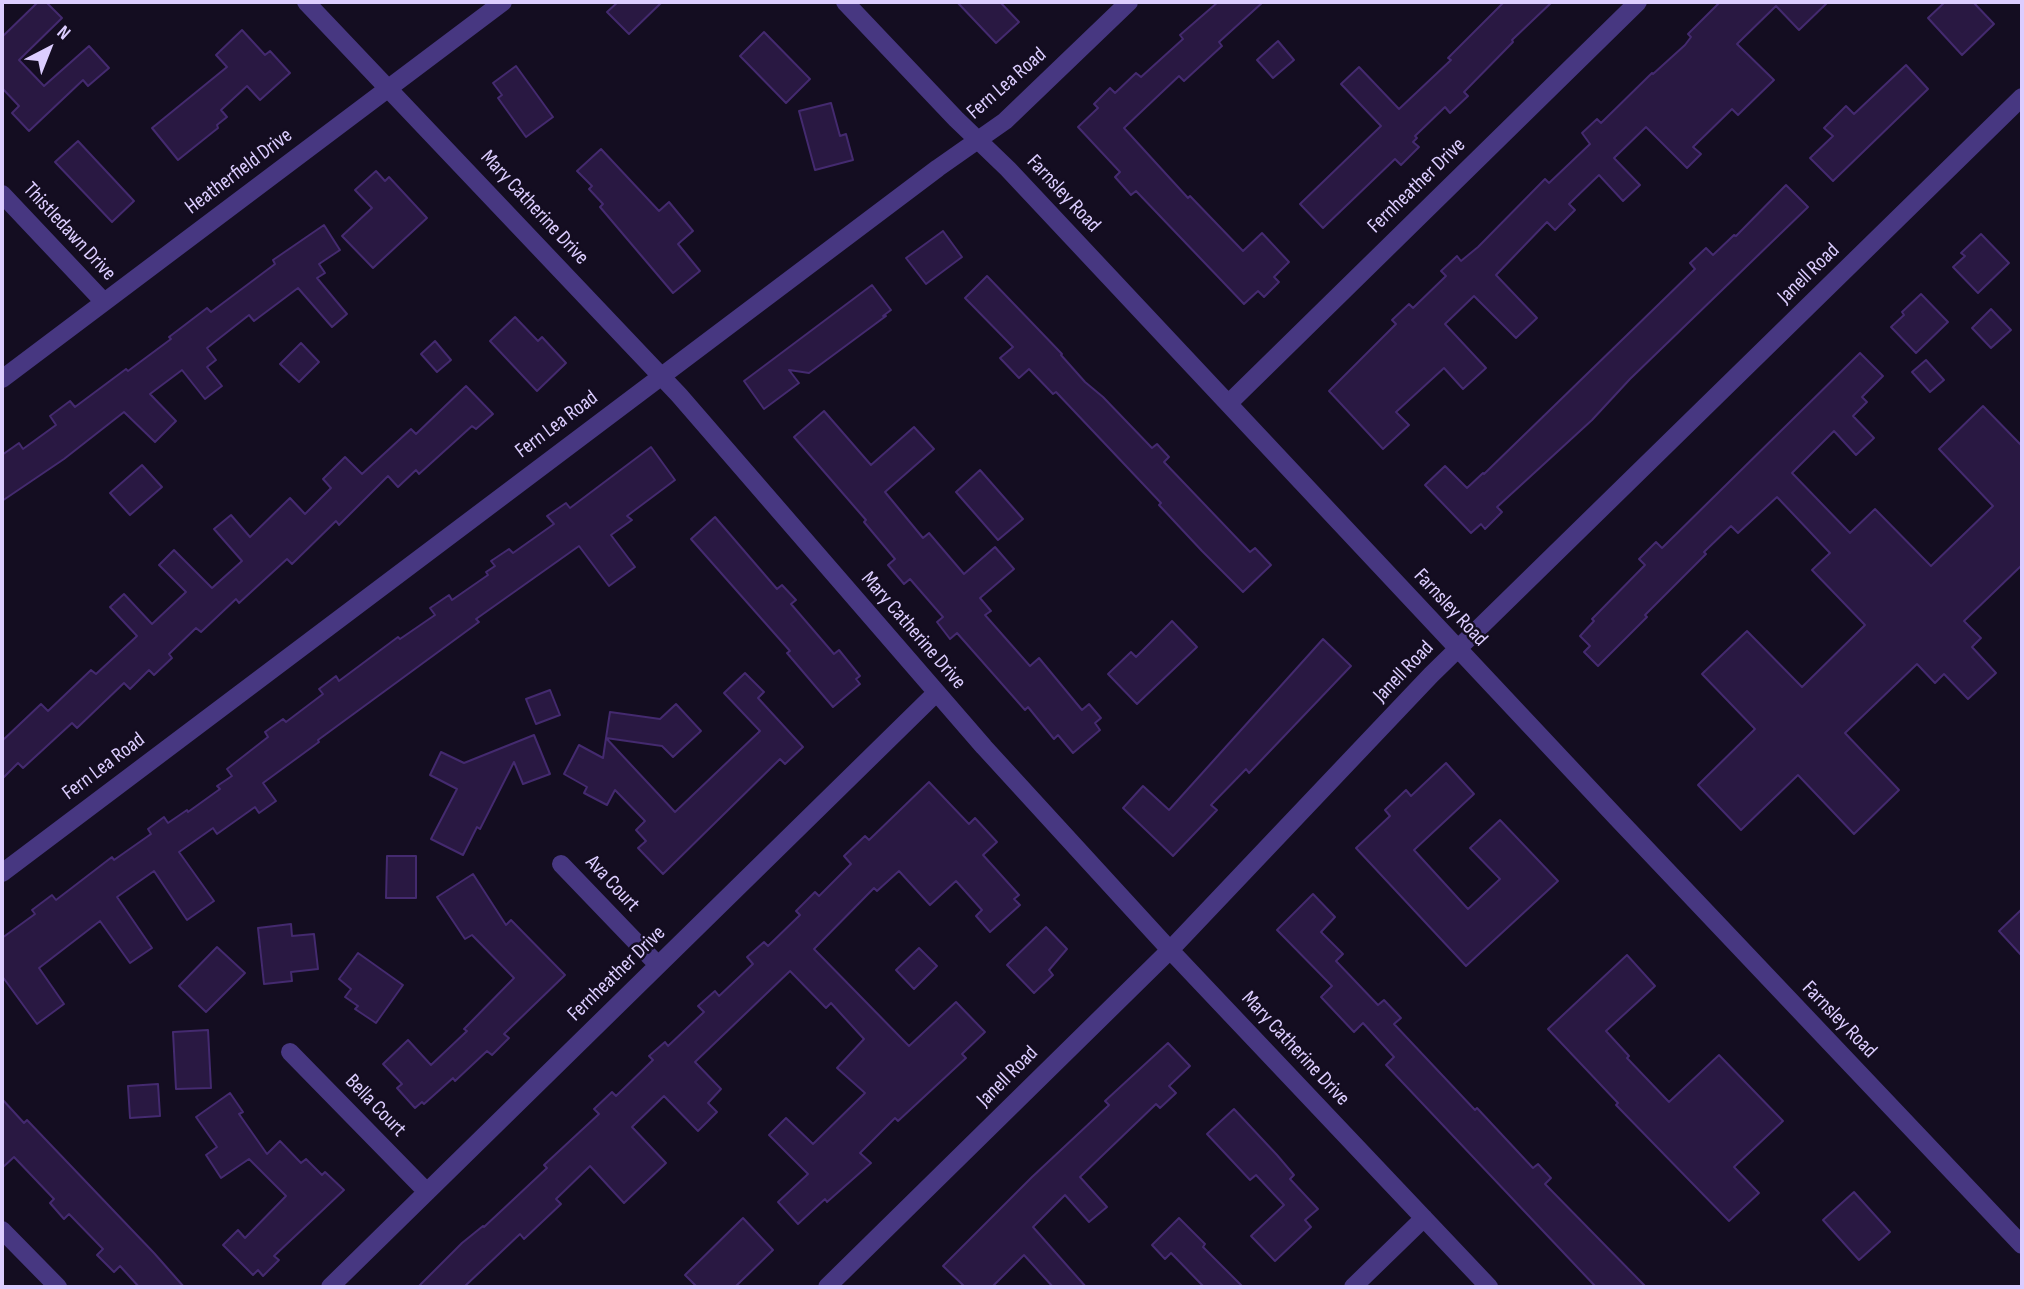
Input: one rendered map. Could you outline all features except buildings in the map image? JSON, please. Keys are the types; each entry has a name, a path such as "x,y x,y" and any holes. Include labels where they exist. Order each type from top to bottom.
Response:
{"street":[{"name":"Mary Catherine Drive","path":"306,2 662,377 936,692 1170,950 1489,1287"},
{"name":"Heatherfield Drive","path":"2,379 503,2"},
{"name":"Farnsley Road","path":"845,2 1228,403 2022,1245"},
{"name":"Fern Lea Road","path":"2,873 938,167 1005,121 1129,2"},
{"name":"Fernheather Drive","path":"1228,403 1638,2"},
{"name":"Janell Road","path":"827,1287 1170,950 1458,649 2022,97"},
{"name":"Thistledawn Drive","path":"2,194 104,302"},
{"name":"Fernheather Drive","path":"330,1287 936,692"},
{"name":"Ava Court","path":"561,864 658,965"},
{"name":"Bella Court","path":"290,1052 427,1192"},
{"path":"1353,1287 1424,1218"},
{"path":"2,1230 58,1287"}]}
